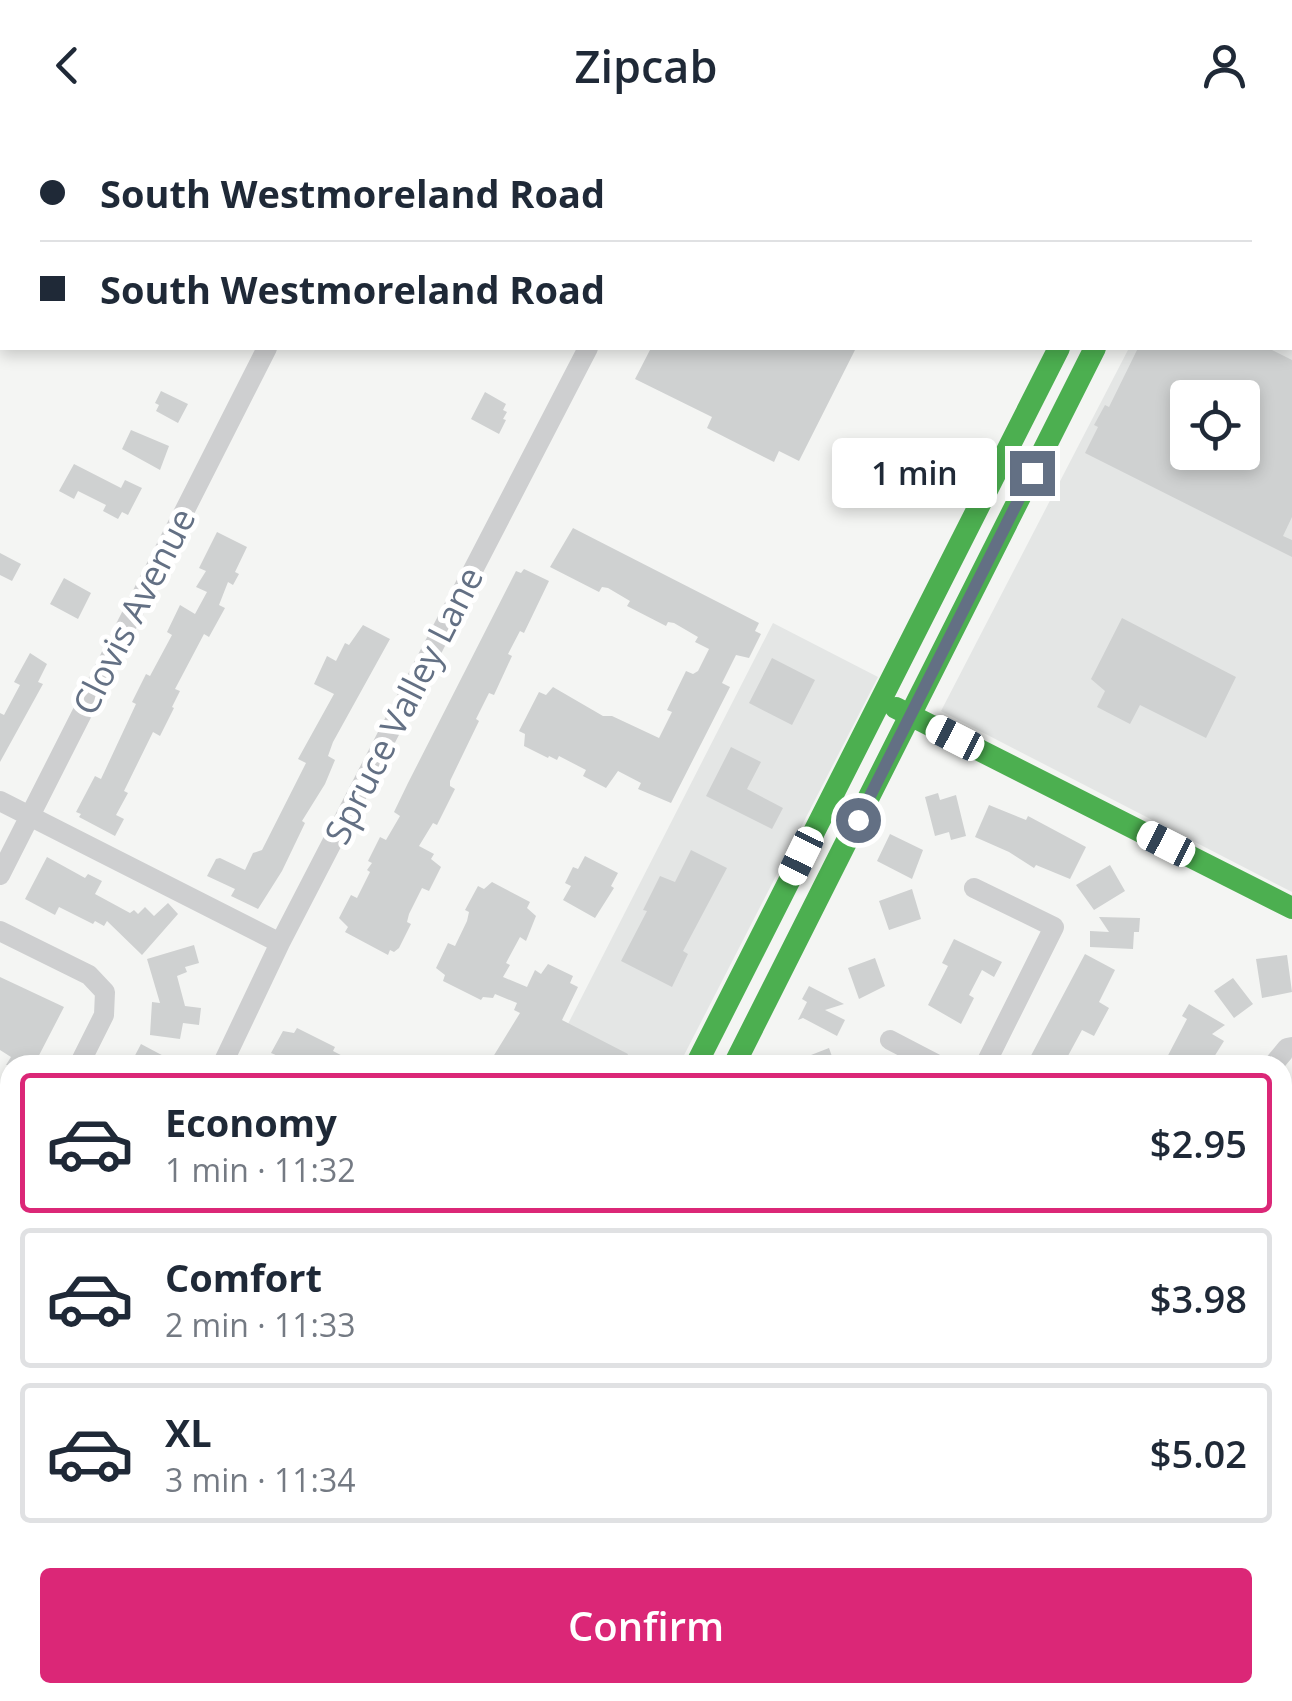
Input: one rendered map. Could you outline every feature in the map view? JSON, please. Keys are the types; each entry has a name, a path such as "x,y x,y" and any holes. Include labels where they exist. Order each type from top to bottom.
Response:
{"main road":[{"path":"701,1055 1058,350"},
{"path":"739,1055 1094,350"},
{"path":"1038,388 1068,403"},
{"path":"985,493 1014,508"},
{"path":"880,701 1292,908"}],"street":[{"name":"Clovis Avenue","path":"0,875 267,350"},
{"name":"Spruce Valley Lane","path":"227,1055 280,943 587,350"},
{"path":"0,801 280,943"},
{"path":"974,888 1054,926 991,1055"},
{"path":"0,931 90,974 105,992 104,1015 84,1055"},
{"path":"890,1040 919,1055"}],"shaded area":[{"path":"1128,350 1292,350 1292,892 941,711"},
{"path":"773,623 878,677 684,1055 552,1055"}],"building":[{"path":"650,350 855,350 799,461 779,451 774,462 707,428 712,417 635,379"},
{"path":"1137,350 1272,350 1292,360 1292,517 1283,536 1292,540 1292,557 1085,453 1098,427 1094,425 1105,405 1109,407"},
{"path":"161,391 188,404 178,423 156,411"},
{"path":"485,392 506,404 506,420 499,434 471,419"},
{"path":"131,430 169,446 160,470 122,449"},
{"path":"74,464 121,488 125,480 142,488 128,515 122,512 118,519 103,511 106,505 78,491 74,499 59,491"},
{"path":"573,528 759,623 755,631 761,634 749,658 736,655 722,683 730,687 671,803 638,789 641,783 618,771 606,788 583,776 586,770 559,756 557,760 548,758 524,746 525,734 519,731 539,692 546,695 553,687 603,716 612,716 659,738 672,712 667,710 686,671 698,671 709,649 695,642 698,637 674,623 668,622 666,626 627,606 630,601 608,588 602,587 599,592 550,567"},
{"path":"217,532 247,547 235,572 239,574 233,585 228,582 219,605 225,608 209,637 204,634 175,689 180,691 160,736 153,732 124,791 128,793 116,815 124,819 115,836 76,812 95,776 101,779 136,704 132,702 172,635 167,632 180,605 195,614 207,592 196,587 206,571 199,568"},
{"path":"0,553 21,564 12,581 0,575"},
{"path":"524,569 549,581 524,633 520,631 508,654 512,656 494,695 489,693 476,719 479,721 450,781 455,789 437,825 433,823 419,846 434,854 431,859 441,867 429,891 422,888 399,948 390,950 388,955 345,932 348,927 339,918 351,895 357,898 380,837 386,840 400,816 394,812 408,783 516,571 521,573"},
{"path":"64,578 91,593 78,619 50,604"},
{"path":"1122,618 1236,677 1206,738 1140,705 1130,724 1097,707 1105,691 1091,679"},
{"path":"363,625 390,639 333,742 328,756 335,760 325,784 302,821 305,823 282,871 258,909 231,896 235,889 207,876 216,859 245,870 253,853 262,850 306,763 298,759 334,694 314,684 327,656 336,661 345,643 349,645"},
{"path":"30,653 47,664 38,682 43,684 0,762 0,713 4,715 20,685 14,682"},
{"path":"772,658 815,680 792,725 749,703"},
{"path":"731,747 761,762 747,789 783,808 772,829 706,796"},
{"path":"938,793 940,800 956,795 966,836 951,840 949,832 935,836 925,797"},
{"path":"989,805 1026,820 1028,816 1086,847 1070,879 1036,865 1034,868 975,837"},
{"path":"890,834 923,850 912,879 877,861"},
{"path":"691,850 727,868 683,951 688,954 672,987 621,961 660,876 675,882"},
{"path":"585,856 618,873 611,886 614,888 595,918 563,900 571,886 565,883 573,867 578,869"},
{"path":"47,857 85,878 88,874 102,881 95,894 130,913 134,910 138,914 145,907 154,916 168,903 178,914 142,955 107,921 104,926 95,921 93,924 59,907 55,915 25,899"},
{"path":"1110,865 1125,891 1094,910 1076,885"},
{"path":"492,882 530,902 527,908 536,916 526,941 520,937 503,977 527,987 535,970 541,974 548,964 573,976 570,983 578,987 562,1020 627,1055 494,1055 520,1013 514,1010 517,1003 495,994 481,1000 443,981 445,975 436,968 448,943 455,946 467,921 469,912 465,910 478,886 484,889"},
{"path":"912,889 921,919 889,930 879,901"},
{"path":"1099,917 1140,918 1133,949 1090,947 1090,931 1109,932"},
{"path":"954,939 1002,962 994,977 982,970 969,995 974,998 961,1024 928,1005 948,966 942,963"},
{"path":"194,945 199,963 185,967 187,972 177,976 185,1006 201,1008 199,1025 183,1023 180,1039 150,1035 152,1002 160,1003 147,959"},
{"path":"1085,954 1115,970 1099,1002 1109,1008 1094,1036 1082,1030 1068,1055 1031,1055"},
{"path":"1287,955 1292,992 1262,998 1256,959"},
{"path":"875,958 885,986 859,999 848,968"},
{"path":"0,977 64,1007 39,1055 8,1055 0,1050"},
{"path":"1233,978 1253,1004 1234,1018 1214,991"},
{"path":"809,986 844,1004 825,1010 845,1020 837,1036 803,1018 798,1020 807,1002 802,999"},
{"path":"1189,1004 1225,1025 1212,1034 1224,1041 1215,1055 1168,1055 1187,1019 1182,1016"},
{"path":"297,1028 335,1047 333,1051 341,1055 271,1053 283,1031 294,1033"},
{"path":"141,1044 162,1055 135,1055"},
{"path":"829,1048 831,1055 811,1055"}],"traffic: fast":[{"path":"701,1055 1058,350"},
{"path":"739,1055 1094,350"},
{"path":"896,708 1292,908"}],"route":[{"path":"858,820 1032,473"}]}
